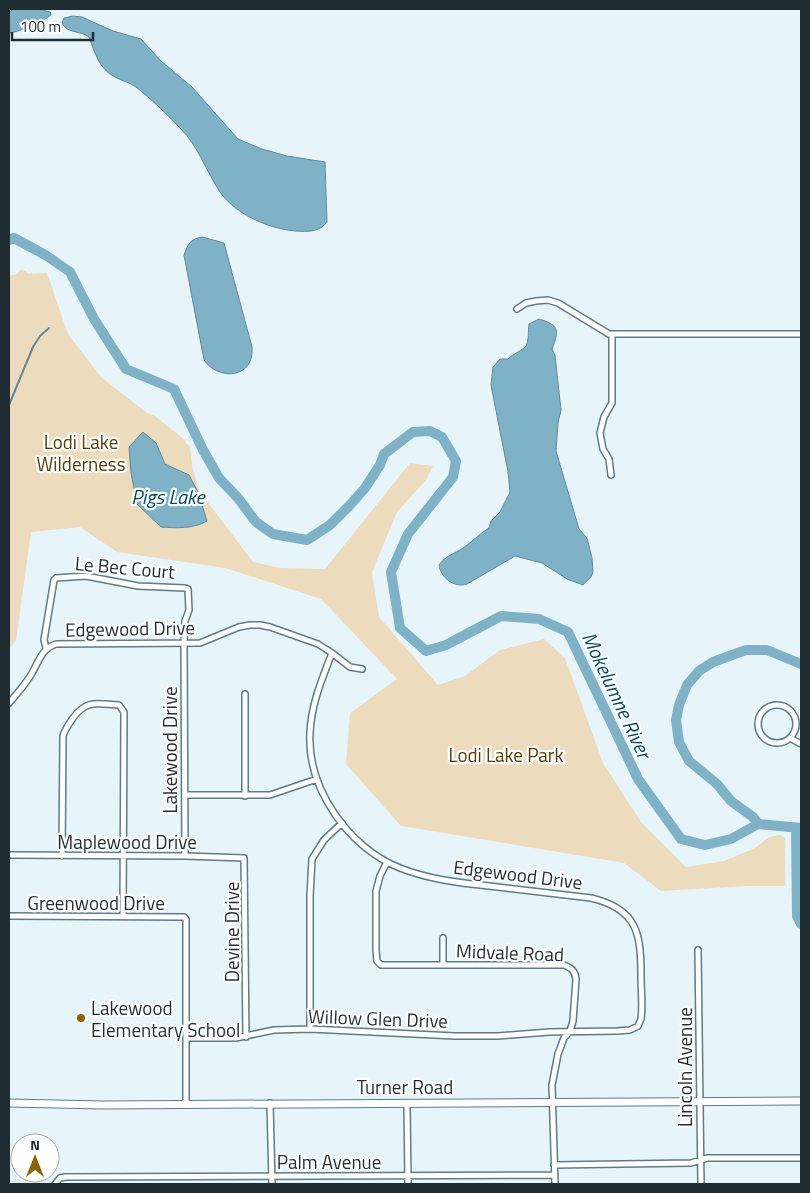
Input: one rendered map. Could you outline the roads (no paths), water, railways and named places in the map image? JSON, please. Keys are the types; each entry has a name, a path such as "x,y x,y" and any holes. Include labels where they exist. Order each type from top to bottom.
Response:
{"main road":[{"name":"Turner Road","path":"9,1103 103,1105 801,1100"}],"street":[{"path":"517,309 536,301 548,300 558,303 586,321 612,334 801,334"},
{"path":"611,475 609,460 603,449 600,433 604,417 612,403 612,334"},
{"name":"Le Bec Court","path":"46,648 44,640 54,580 64,576 86,576 138,586 185,588 188,590 189,595 189,610 185,621 184,644"},
{"name":"Edgewood Drive","path":"9,703 29,678 46,648 56,644 200,643 239,627 250,625 270,627 318,644 350,667 362,669"},
{"name":"Lakewood Drive","path":"184,644 185,856"},
{"name":"Edgewood Drive","path":"332,653 312,714 310,753 317,779 329,804 352,836 386,862 414,873 452,882 603,901 623,912 636,930 639,937 641,954 640,1020 638,1026 630,1030 570,1031"},
{"path":"244,694 245,796"},
{"path":"62,856 63,736 65,729 84,706 90,704 121,705 124,712 123,916"},
{"path":"778,705 785,706 791,711 795,718 796,726 790,738 780,743 773,743 761,736 757,722 763,710 770,706 778,705"},
{"path":"790,738 801,744"},
{"path":"184,795 270,795 317,779"},
{"path":"310,1029 310,896 312,859 324,840 342,823"},
{"name":"Maplewood Drive","path":"9,855 244,858"},
{"name":"Devine Drive","path":"244,858 246,1037"},
{"name":"Midvale Road","path":"386,862 377,884 377,961 384,965 564,965 575,973 576,979 573,1020 570,1031"},
{"name":"Greenwood Drive","path":"9,916 184,917 186,919 186,1038"},
{"name":"Midvale Road","path":"443,938 443,965"},
{"name":"Lincoln Avenue","path":"698,950 700,1184"},
{"name":"Willow Glen Drive","path":"186,1038 236,1038 274,1030 310,1029 455,1036 570,1031"},
{"path":"554,1184 552,1086 558,1054 564,1038 570,1031"},
{"path":"186,1038 186,1103"},
{"path":"407,1102 408,1184"},
{"path":"270,1103 272,1184"},
{"path":"554,1165 692,1163 707,1158 801,1158"},
{"name":"Palm Avenue","path":"54,1184 65,1176 554,1175"}],"water":[{"path":"14,9 39,9 50,12 51,15 31,26 9,33 9,12"},
{"path":"82,17 113,31 141,39 161,61 192,87 238,139 262,149 287,156 325,162 327,222 321,228 313,231 286,230 265,224 235,208 220,192 187,135 136,87 105,70 98,60 89,37 67,29 64,26 62,23 64,18"},
{"path":"202,237 224,243 252,347 251,358 248,365 242,371 226,374 210,367 204,360 184,255 190,243"},
{"path":"539,319 551,324 556,330 556,338 552,349 555,355 561,410 556,451 579,529 587,538 593,572 583,585 567,579 542,563 515,556 467,584 457,585 445,578 439,565 447,557 463,548 489,528 491,521 500,512 510,492 508,472 491,385 493,367 500,359 508,359 525,348 528,341 529,324"},
{"name":"Pigs Lake","path":"143,432 156,443 165,464 189,475 198,492 207,521 191,527 161,527 137,504 131,473 129,447"}],"waterway":[{"name":"Mokelumne River","path":"9,240 14,238 47,256 70,272 94,319 126,369 174,389 203,450 219,478 238,498 256,522 273,534 307,540 330,525 350,505 365,488 380,465 384,454 413,432 430,431 442,437 456,461 453,477 408,534 391,572 400,628 426,651 446,645 501,616 539,619 568,632 638,779 681,839 705,845 731,839 758,824 753,817 731,801 717,784 689,761 679,742 676,720 679,705 687,685 699,671 713,662 746,650 767,650 801,664"},
{"path":"9,405 33,347 40,336 49,328"},
{"path":"758,824 801,828"},
{"path":"796,828 797,916 801,924"}],"place":[{"name":"Lakewood Elementary School","path":"81,1018"}],"park label":[{"name":"Lodi Lake Wilderness","path":"81,452"},
{"name":"Lodi Lake Park","path":"506,754"}]}
